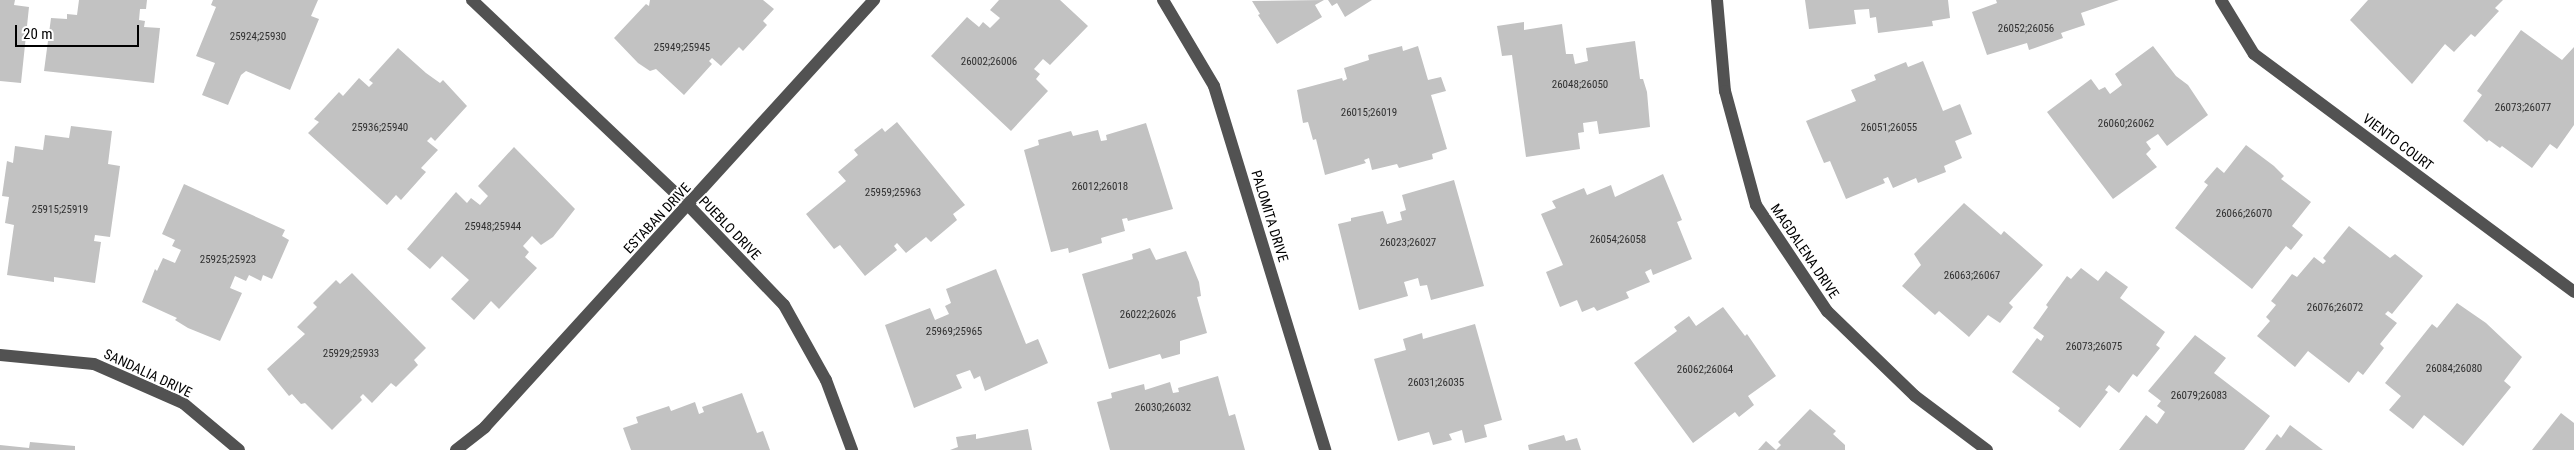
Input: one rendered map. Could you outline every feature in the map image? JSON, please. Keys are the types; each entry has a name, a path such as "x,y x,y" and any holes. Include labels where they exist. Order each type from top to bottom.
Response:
{"street":[{"name":"PUEBLO DRIVE","path":"472,0 689,206 784,305 826,380 852,450"},
{"name":"ESTABAN DRIVE","path":"456,450 485,428 689,206 874,0"},
{"name":"PALOMITA DRIVE","path":"1163,0 1214,86 1325,450"},
{"name":"MAGDALENA DRIVE","path":"1717,0 1725,91 1756,206 1828,312 1915,396 1987,450"},
{"name":"VIENTO COURT","path":"2221,0 2254,54 2574,292"},
{"name":"SANDALIA DRIVE","path":"0,355 94,364 184,403 239,450"}],"building":[{"path":"0,0 15,0 14,5 29,7 21,83 0,81"},
{"path":"79,0 147,0 146,9 140,9 139,20 145,21 144,27 160,28 154,83 44,71 51,18 67,19 67,14 77,15"},
{"path":"213,0 318,0 311,16 319,19 290,90 246,71 241,75 228,105 202,95 215,63 196,56 216,7 211,5"},
{"path":"650,0 763,0 774,9 763,21 767,25 743,51 739,47 721,66 712,58 709,61 712,64 684,95 656,69 650,71 638,63 614,38 646,4 649,6"},
{"path":"999,0 1060,0 1088,26 1050,65 1043,59 1034,69 1040,74 1036,79 1048,91 1011,131 931,56 967,17 979,27 983,22 990,28 1000,18 990,10"},
{"path":"1324,0 1315,5 1322,17 1277,44 1258,15 1260,14 1252,1"},
{"path":"1328,0 1372,0 1345,17 1337,3 1332,6"},
{"path":"1805,0 1948,0 1950,18 1932,21 1933,26 1878,33 1876,17 1870,18 1869,9 1854,10 1856,24 1809,29"},
{"path":"1996,0 2119,0 2081,13 2085,25 2061,33 2063,38 2029,50 2027,43 1987,55 1972,12 1997,3"},
{"path":"2368,0 2503,0 2495,8 2499,11 2475,37 2471,34 2454,52 2445,44 2412,84 2350,20"},
{"path":"1524,22 1524,30 1562,24 1566,54 1573,54 1575,64 1588,61 1586,48 1635,41 1640,79 1643,79 1647,92 1650,127 1599,134 1597,121 1583,123 1584,132 1578,133 1580,149 1526,157 1512,55 1502,56 1497,26"},
{"path":"2521,30 2562,60 2574,47 2574,125 2557,149 2550,144 2532,168 2502,146 2500,148 2489,140 2487,142 2463,121 2482,95 2477,91"},
{"path":"1402,46 1403,51 1418,46 1428,80 1441,77 1446,91 1431,95 1447,149 1432,154 1433,159 1399,168 1397,164 1372,170 1369,158 1364,160 1366,163 1325,175 1316,139 1313,140 1308,122 1303,123 1297,90 1342,78 1343,81 1347,79 1344,68 1369,60 1368,55"},
{"path":"2153,46 2176,76 2188,85 2208,115 2167,146 2158,134 2146,142 2151,149 2146,154 2157,167 2113,199 2047,112 2091,79 2099,90 2105,87 2110,94 2122,85 2115,74"},
{"path":"398,48 440,83 443,80 467,106 435,141 431,137 427,141 438,150 421,168 426,172 401,200 396,195 387,205 308,133 319,122 314,119 339,92 343,96 359,78 369,87 373,83 369,80"},
{"path":"1923,61 1943,111 1960,104 1972,134 1955,141 1962,158 1944,166 1946,172 1918,183 1916,178 1893,188 1888,177 1883,179 1885,183 1846,199 1830,161 1824,163 1806,121 1856,101 1851,90 1876,80 1874,75 1906,62 1908,67"},
{"path":"897,122 965,205 953,214 957,220 931,242 926,237 906,253 897,243 894,246 897,250 865,276 840,245 834,249 806,214 846,181 838,172 858,155 854,150 882,128 885,132"},
{"path":"1146,123 1173,209 1128,221 1127,218 1122,219 1125,231 1101,238 1102,243 1069,253 1068,248 1051,252 1024,150 1039,145 1038,140 1071,131 1073,136 1098,130 1101,141 1107,140 1106,135"},
{"path":"71,126 112,131 108,164 120,166 110,237 95,235 94,241 101,242 95,283 54,277 54,282 7,275 14,225 5,223 9,197 2,196 7,161 13,163 15,146 43,150 45,135 69,138"},
{"path":"2246,145 2274,166 2284,176 2281,179 2311,202 2292,226 2303,235 2291,250 2286,246 2252,289 2175,228 2208,185 2204,182 2217,167 2224,173"},
{"path":"514,147 575,209 553,237 541,245 532,236 523,246 529,252 525,257 537,268 499,309 491,301 474,320 451,299 469,280 442,256 430,269 407,249 456,192 467,203 471,198 480,205 488,196 478,186"},
{"path":"1663,174 1682,220 1677,222 1692,259 1653,275 1651,269 1645,272 1650,282 1626,292 1629,298 1597,311 1594,307 1582,312 1577,300 1560,307 1546,272 1563,265 1541,214 1556,208 1552,201 1584,188 1587,195 1611,185 1615,197"},
{"path":"1454,180 1484,286 1431,300 1427,285 1420,286 1418,278 1404,282 1408,296 1359,310 1338,224 1351,221 1351,218 1383,211 1387,224 1402,220 1400,212 1406,210 1402,195"},
{"path":"184,184 285,230 282,236 289,240 272,279 263,275 261,281 249,275 246,281 235,276 230,288 242,293 220,341 188,328 175,320 177,318 142,302 155,269 157,271 163,258 175,263 181,250 172,246 175,240 162,234"},
{"path":"1964,203 2001,235 2004,231 2043,265 2009,303 2013,307 2000,323 1988,315 1969,337 1939,311 1935,315 1902,286 1921,265 1914,254"},
{"path":"2349,226 2390,258 2395,254 2423,276 2392,314 2388,311 2385,314 2397,323 2380,344 2384,348 2363,375 2358,371 2349,383 2308,351 2295,367 2257,336 2270,321 2266,317 2276,305 2271,301 2292,274 2297,277 2314,257 2323,264 2326,261 2323,258"},
{"path":"1150,248 1156,260 1186,251 1199,282 1201,296 1197,297 1207,333 1180,341 1180,354 1162,359 1160,354 1109,369 1082,274 1133,259 1132,254"},
{"path":"2081,268 2098,281 2106,271 2128,287 2120,298 2165,332 2156,345 2160,348 2137,377 2133,374 2119,393 2109,385 2105,390 2108,392 2080,428 2058,411 2060,408 2012,372 2037,338 2041,341 2044,336 2033,328 2048,307 2046,305 2067,276 2071,279"},
{"path":"996,269 1026,344 1038,339 1048,363 985,391 980,376 974,379 970,370 956,375 962,388 914,408 885,325 930,308 935,320 949,314 945,306 951,303 946,289"},
{"path":"352,273 426,348 414,360 418,365 396,387 391,383 372,403 363,394 360,397 362,400 332,430 305,403 301,404 292,394 289,396 267,369 305,334 297,327 317,307 313,303 336,280 340,284"},
{"path":"2457,303 2486,323 2522,357 2504,381 2511,387 2463,446 2424,415 2413,429 2389,410 2401,396 2385,383 2432,324 2437,328"},
{"path":"1723,307 1745,336 1747,334 1776,376 1748,396 1754,405 1739,417 1735,412 1693,443 1634,363 1677,331 1674,327 1689,316 1696,326"},
{"path":"1475,324 1502,420 1484,425 1487,437 1465,443 1462,430 1449,434 1452,440 1433,445 1429,432 1398,441 1374,359 1406,350 1403,339 1422,333 1423,339"},
{"path":"2195,335 2226,358 2214,373 2270,416 2244,450 2119,450 2146,415 2157,424 2165,412 2157,406 2161,401 2148,391"},
{"path":"1218,376 1229,416 1235,414 1245,450 1110,450 1097,402 1112,398 1111,393 1144,384 1145,390 1170,382 1173,393 1179,392 1178,388"},
{"path":"742,393 757,433 763,431 770,450 631,450 623,428 638,423 636,417 669,406 671,411 695,402 699,414 704,412 702,407"},
{"path":"1810,409 1836,431 1833,434 1845,445 1845,450 1776,450 1781,445 1778,442"},
{"path":"2561,413 2574,423 2574,450 2532,450"},
{"path":"2290,425 2323,450 2265,450 2277,434 2281,438"},
{"path":"1028,429 1032,450 950,450 958,447 956,437 976,434 976,439"},
{"path":"1564,435 1566,441 1577,438 1581,450 1529,450 1528,445"},
{"path":"1766,441 1776,450 1758,450"},
{"path":"30,442 75,446 75,450 0,450 0,445 29,448"}]}
